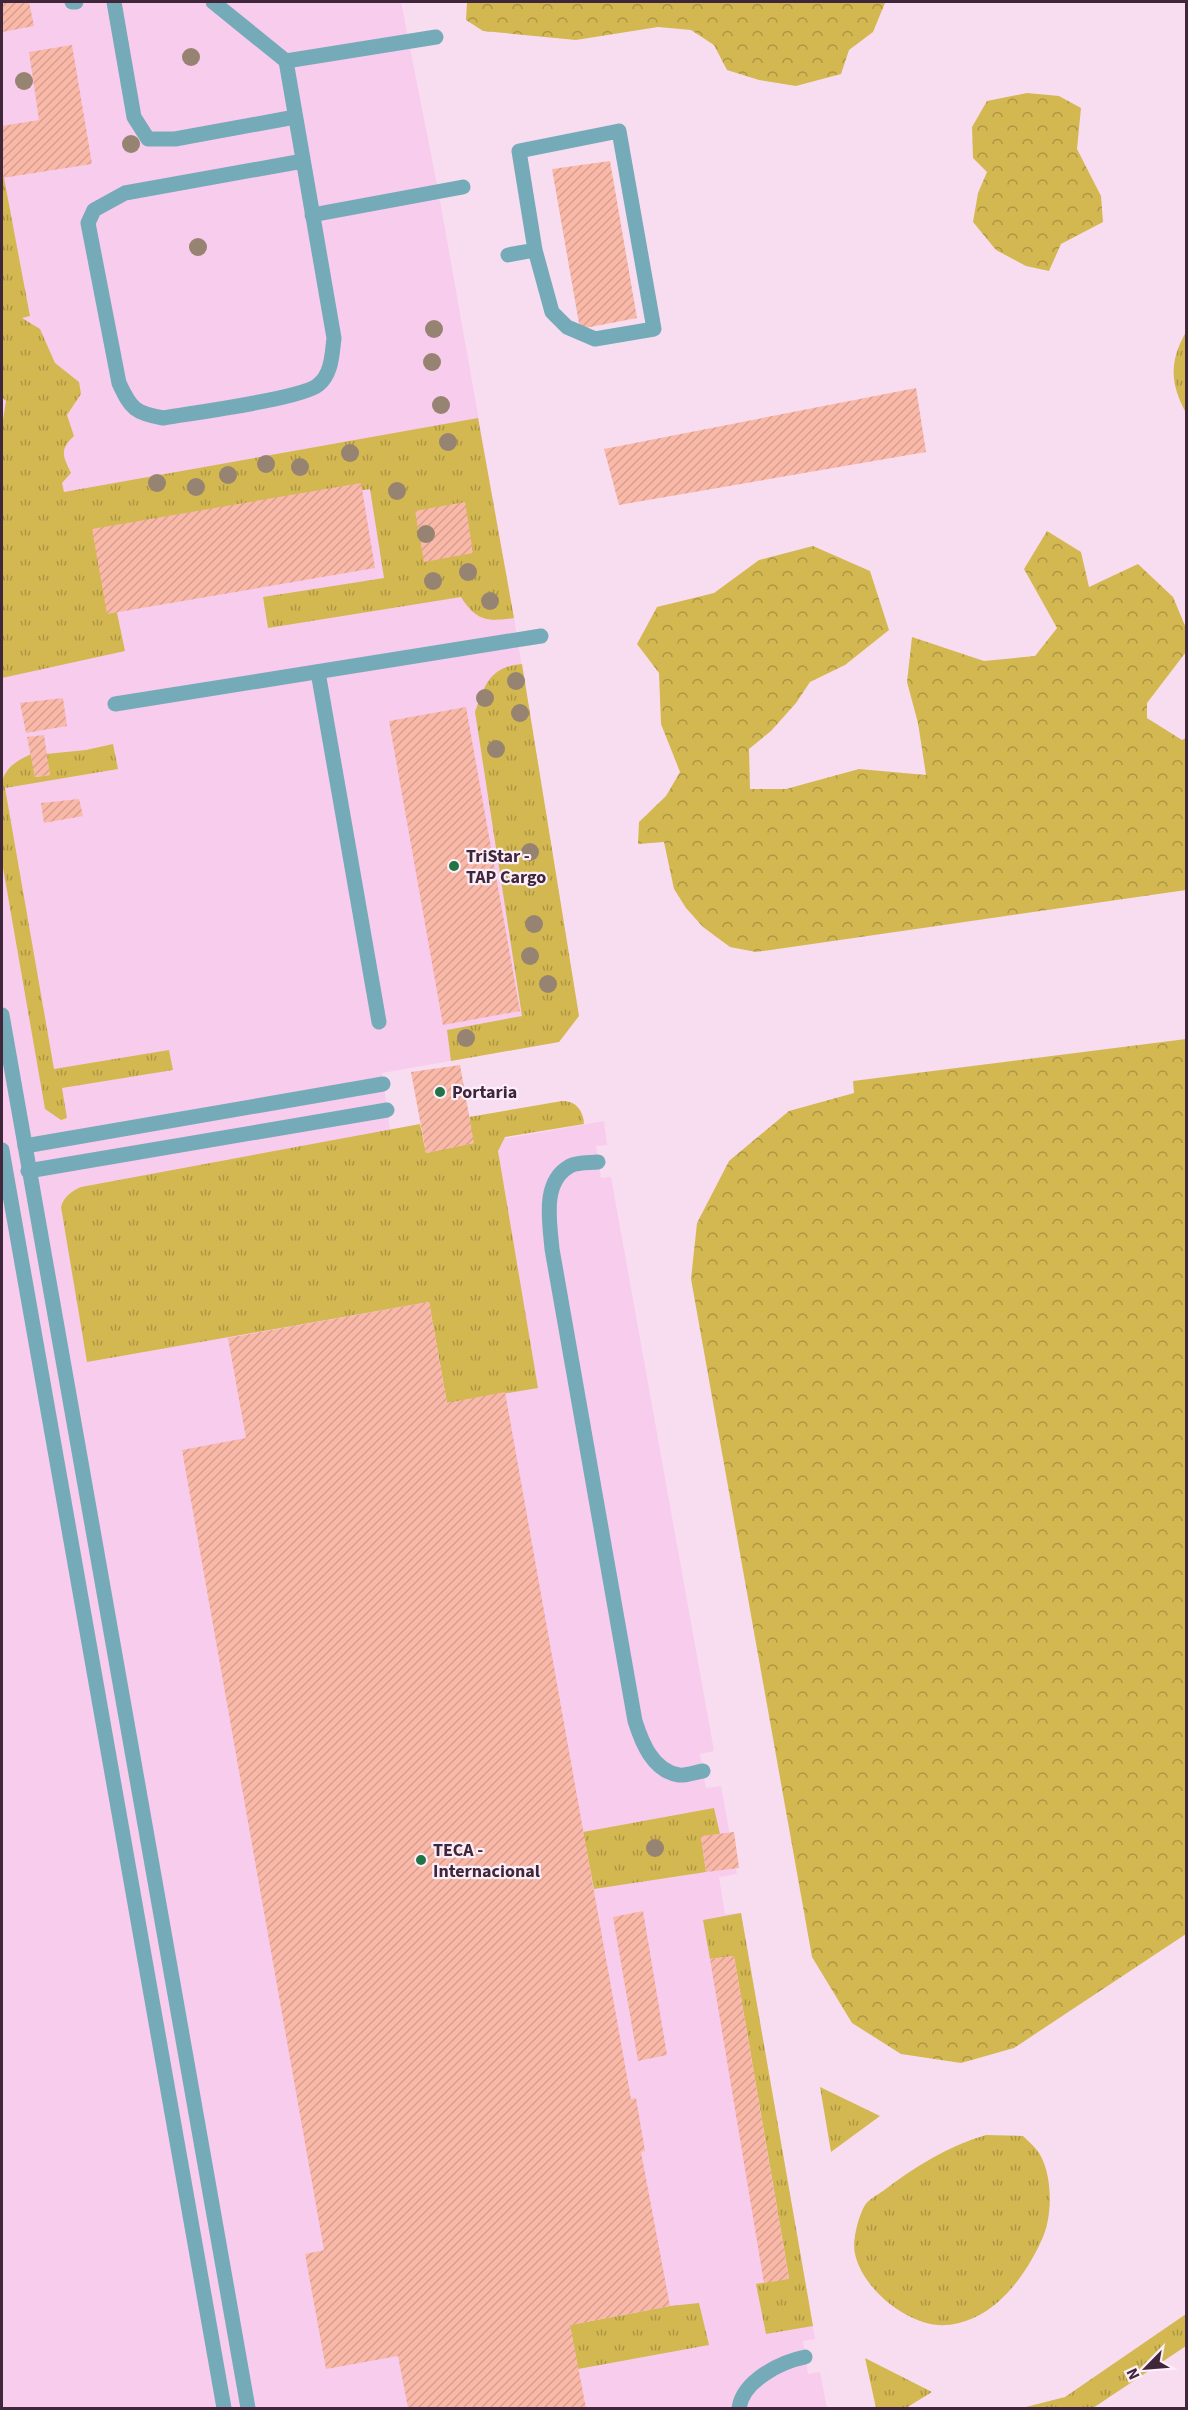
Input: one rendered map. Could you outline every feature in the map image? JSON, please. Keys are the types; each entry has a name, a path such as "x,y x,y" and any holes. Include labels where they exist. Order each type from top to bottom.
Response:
{"lane":[{"path":"114,2 134,117 148,140 175,139 295,117"},
{"path":"213,2 286,62 334,338 330,369 318,386 296,394 163,418 141,414 127,400 119,383 88,223 94,210 125,193 303,161"},
{"path":"286,62 436,37"},
{"path":"619,131 654,328 595,339 567,327 552,312 535,250 519,151 619,131"},
{"path":"312,215 463,187"},
{"path":"508,255 535,250"},
{"path":"115,704 541,636"},
{"path":"318,672 379,1022"},
{"path":"2,1016 248,2409"},
{"path":"25,1146 383,1084"},
{"path":"28,1171 387,1110"},
{"path":"2,1150 224,2409"},
{"path":"598,1162 571,1165 557,1178 548,1206 554,1261 635,1721 644,1746 661,1767 680,1775 703,1771"},
{"path":"739,2409 747,2388 788,2361 805,2357"}],"shaded area":[{"path":"2,2 401,2 439,195 514,618 579,1016 559,1042 382,1073 394,1158 604,1121 607,1145 596,1146 601,1178 611,1177 714,1751 700,1754 706,1788 721,1786 737,1874 719,1877 725,1914 741,1913 815,2339 803,2341 808,2374 820,2372 827,2408 2,2408"}],"green space":[{"path":"467,2 885,3 873,32 849,50 841,74 796,86 759,80 727,70 714,45 691,30 658,27 576,40 483,31 466,20"},
{"path":"1027,93 1059,96 1081,108 1077,149 1101,196 1103,222 1061,244 1049,271 1026,266 996,250 973,222 978,193 987,172 973,158 972,127 987,101"},
{"path":"2,178 4,178 30,316 22,318 40,329 55,363 79,382 81,394 67,415 74,436 64,449 64,458 71,473 62,483 64,492 478,418 514,618 497,620 483,618 472,611 461,597 268,628 263,597 384,578 370,489 100,531 125,651 2,678 2,426 6,401 2,397"},
{"path":"1186,332 1186,413 1174,382 1174,363"},
{"path":"1047,531 1081,552 1089,587 1138,564 1173,597 1186,628 1186,652 1147,703 1147,718 1182,740 1186,738 1186,890 756,952 730,947 703,927 686,908 674,889 664,842 638,844 639,822 666,796 680,772 661,724 659,673 637,644 657,607 714,593 759,560 813,546 870,571 889,630 845,665 810,682 796,703 771,731 749,749 750,789 786,789 859,769 926,775 918,723 907,682 912,637 984,661 1035,656 1057,628 1024,569"},
{"path":"522,664 579,1016 559,1042 451,1061 447,1030 522,1016 475,712 486,686 495,673"},
{"path":"113,744 118,769 5,788 54,1069 169,1050 173,1070 62,1088 67,1118 61,1120 45,1109 2,862 2,781 13,764 31,754 35,777 50,775 46,754 86,750"},
{"path":"1186,1039 1186,1934 1014,2048 961,2063 901,2054 852,2023 812,1957 691,1279 697,1223 729,1161 789,1111 854,1093 853,1081"},
{"path":"562,1101 572,1103 578,1108 584,1124 505,1137 498,1151 538,1388 447,1403 429,1302 87,1362 61,1207 66,1197 74,1190 420,1124 426,1153 473,1143 469,1117"},
{"path":"714,1808 720,1834 701,1837 706,1872 594,1889 583,1832"},
{"path":"741,1913 813,2326 766,2334 756,2284 789,2278 734,1956 710,1959 703,1920"},
{"path":"820,2087 880,2116 831,2152"},
{"path":"986,2135 1023,2136 1042,2158 1050,2192 1049,2216 1043,2237 1018,2281 994,2306 964,2322 947,2325 918,2320 890,2304 868,2281 860,2268 854,2243 860,2216 868,2201 919,2166 945,2151"},
{"path":"699,2303 709,2345 578,2369 570,2325 670,2306"},
{"path":"1186,2314 1186,2346 1093,2408 1022,2408 1065,2397"},
{"path":"865,2358 932,2392 906,2408 876,2408"}],"building":[{"path":"2,2 29,2 34,26 2,32"},
{"path":"72,45 92,164 2,178 2,126 39,120 29,52"},
{"path":"610,161 637,318 580,329 552,169"},
{"path":"916,388 926,452 619,505 604,449"},
{"path":"361,483 375,568 107,614 92,529"},
{"path":"465,502 473,553 424,562 415,511"},
{"path":"63,698 67,726 26,733 20,703"},
{"name":"TriStar - TAP Cargo","path":"466,707 520,1011 443,1025 389,721"},
{"path":"44,735 50,775 35,777 27,737"},
{"path":"79,799 83,816 44,823 41,803"},
{"name":"Portaria","path":"460,1065 474,1143 426,1153 411,1072"},
{"name":"TECA - Internacional","path":"429,1302 447,1403 505,1392 631,2099 636,2098 645,2151 641,2152 670,2306 570,2325 586,2408 408,2408 398,2356 326,2369 305,2254 324,2250 182,1450 246,1438 228,1338"},
{"path":"734,1832 739,1868 706,1872 701,1836"},
{"path":"643,1911 667,2055 638,2061 613,1917"},
{"path":"734,1956 789,2279 764,2283 710,1959"}],"place":[{"name":"TriStar - TAP Cargo","path":"454,866"},
{"name":"Portaria","path":"440,1092"},
{"name":"TECA - Internacional","path":"421,1860"}]}
